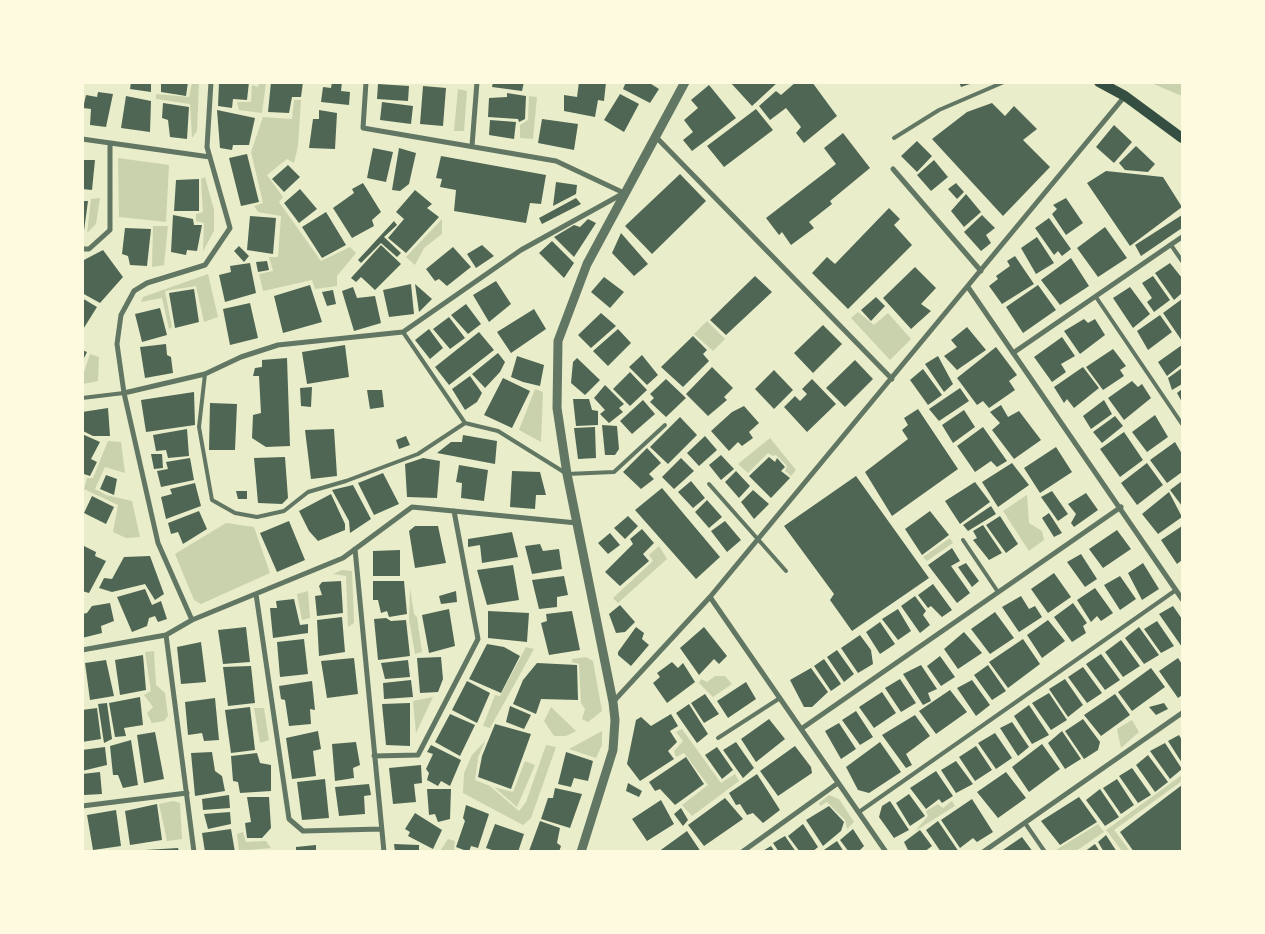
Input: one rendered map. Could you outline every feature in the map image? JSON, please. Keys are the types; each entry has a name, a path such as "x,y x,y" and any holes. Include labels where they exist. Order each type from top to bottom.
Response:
{"main road":[{"path":"1102,83 1125,96 1182,138"}],"street":[{"path":"192,620 158,543 124,392 117,344 121,316 134,291 147,283 205,265 230,228 207,147 212,82"},
{"path":"366,82 363,128 556,161 624,193"},
{"path":"472,146 477,82"},
{"path":"581,852 614,750 613,702 567,474 557,408 558,341 587,264 685,82"},
{"path":"613,702 710,597 1125,96"},
{"path":"655,136 892,379"},
{"path":"82,139 210,157"},
{"path":"82,249 89,249 110,230 110,144"},
{"path":"893,169 981,271"},
{"path":"124,392 206,374 242,357 278,345 403,332 521,250 624,193"},
{"path":"1013,353 1182,237"},
{"path":"968,287 1121,507 1182,599"},
{"path":"82,650 166,635 192,620 343,558 412,507 577,523"},
{"path":"801,729 1121,507"},
{"path":"374,756 418,755 478,639 454,511"},
{"path":"355,549 384,852"},
{"path":"256,594 289,819 303,831 382,829"},
{"path":"710,597 886,852"},
{"path":"166,635 194,852"},
{"path":"983,852 1182,713"},
{"path":"742,852 838,783"},
{"path":"82,806 186,793"}],"lane":[{"path":"894,138 939,110 1004,82"},
{"path":"1171,245 1182,261"},
{"path":"1096,297 1182,424"},
{"path":"403,332 465,423 498,431 567,474 614,472 665,425"},
{"path":"206,374 199,427 212,500 235,513 257,517 284,511 308,492 346,482 418,454 465,423"},
{"path":"82,398 124,392"},
{"path":"709,484 786,571"},
{"path":"963,540 998,592"},
{"path":"859,812 1176,590"},
{"path":"718,738 780,698"},
{"path":"1024,823 1045,852"}],"green space":[{"path":"192,83 199,83 197,131 192,138 190,104 156,99 156,94 189,97"},
{"path":"259,83 266,83 262,113 239,110 237,102 251,102 252,85 258,87"},
{"path":"1151,83 1182,83 1182,96"},
{"path":"458,89 467,91 464,131 454,131"},
{"path":"529,96 537,97 533,139 520,138 520,125 528,120"},
{"path":"294,100 301,100 298,146 294,163 287,159 267,175 283,197 279,202 321,261 350,247 356,253 337,276 337,286 315,289 312,280 263,291 259,274 273,271 269,257 278,257 281,216 258,212 254,206 263,203 251,152 263,117 292,119"},
{"path":"118,158 169,165 166,222 119,217"},
{"path":"205,177 214,210 214,231 203,251 204,223 196,221 196,214 203,212 201,179"},
{"path":"100,198 96,224 87,233 91,199"},
{"path":"442,219 442,234 424,248 415,265 406,257"},
{"path":"153,226 168,226 164,265 152,267"},
{"path":"208,274 218,317 204,322 196,286 165,291 172,327 169,329 162,298 141,302 143,297"},
{"path":"858,312 874,325 888,313 911,339 890,360 851,318"},
{"path":"707,321 725,339 713,351 694,334"},
{"path":"90,354 99,357 98,381 83,384 83,375"},
{"path":"535,389 543,392 541,442 519,430"},
{"path":"770,438 796,470 791,476 785,471 787,466 776,455 773,456 768,453 748,473 738,464"},
{"path":"108,441 121,442 125,473 105,467 95,489 106,495 132,501 140,537 126,538 113,532 118,505 84,489 87,478 93,478"},
{"path":"1027,495 1029,523 1042,531 1044,540 1029,551 1003,511"},
{"path":"226,523 254,527 270,573 201,604 194,600 175,554"},
{"path":"950,538 953,543 927,561 923,557"},
{"path":"659,546 667,559 618,603 613,598 653,561 649,555"},
{"path":"342,570 352,571 354,623 348,627 346,576 333,574"},
{"path":"410,588 414,614 417,617 422,652 415,654 409,619"},
{"path":"308,591 310,618 302,620 297,594"},
{"path":"526,647 534,649 490,728 483,726 495,695 500,696"},
{"path":"154,651 156,685 165,693 168,716 164,721 152,723 147,713 153,707 144,695 151,691 145,652"},
{"path":"586,657 593,661 602,711 588,722 582,719 585,709 581,703 579,664 572,662 572,659"},
{"path":"715,676 725,676 732,684 713,697 699,683 701,679 707,682"},
{"path":"433,697 416,733 413,701"},
{"path":"551,707 576,731 566,736 554,736 544,721"},
{"path":"254,708 264,708 269,740 260,743"},
{"path":"1132,720 1139,732 1121,748 1117,729"},
{"path":"682,729 721,783 735,774 739,781 692,816 682,805 708,785 684,753 676,757 674,751 683,741 676,732"},
{"path":"602,731 602,745 596,758 569,749"},
{"path":"485,741 478,758 475,780 490,786 519,811 526,802 546,745 556,747 531,818 523,825 463,793 464,773 472,755"},
{"path":"525,761 535,765 517,807 494,787 513,792"},
{"path":"1182,775 1182,781 1114,830 1130,851 1122,851 1106,830"},
{"path":"829,795 839,799 854,822 847,829 845,820 827,802 820,806 819,803"},
{"path":"173,801 180,803 182,839 167,841 159,804"},
{"path":"952,801 955,806 915,831 928,816 926,811 938,804 943,808"},
{"path":"1098,824 1104,832 1076,851 1056,850"},
{"path":"243,832 246,842 266,841 271,848 239,851 237,834"},
{"path":"448,839 455,841 454,849 458,851 440,851"}],"building":[{"path":"131,82 151,82 151,92 130,89"},
{"path":"161,82 188,82 186,96 161,92"},
{"path":"219,82 249,82 247,100 233,99 232,108 218,106"},
{"path":"271,82 303,82 301,97 292,97 289,113 268,112"},
{"path":"332,82 342,82 341,91 350,92 349,105 321,102 323,87 331,88"},
{"path":"493,82 524,82 522,91 492,87"},
{"path":"579,82 606,82 604,101 598,100 595,117 564,111 564,95 577,97"},
{"path":"626,82 648,82 659,89 650,103 623,89"},
{"path":"730,82 778,82 752,106"},
{"path":"796,82 812,82 837,116 804,143 796,133 801,127 786,108 770,120 759,106 776,91 781,95"},
{"path":"959,82 973,82 973,83 961,87"},
{"path":"378,84 409,86 408,101 377,99"},
{"path":"709,85 736,118 692,151 683,140 693,132 684,120 698,108 691,100"},
{"path":"423,86 446,88 443,126 420,124"},
{"path":"98,92 113,94 106,127 90,125 91,109 83,108 86,95 97,97"},
{"path":"507,93 526,96 525,119 519,122 518,119 488,117 489,98 507,97"},
{"path":"620,94 639,104 624,132 604,120"},
{"path":"126,96 151,101 150,132 121,128"},
{"path":"382,102 413,106 411,124 380,120"},
{"path":"163,103 189,107 187,139 170,137 168,120 162,118"},
{"path":"992,103 1005,116 1014,106 1037,129 1023,140 1050,167 1003,216 932,139 967,112"},
{"path":"756,109 773,130 724,167 707,146"},
{"path":"217,110 255,118 249,145 233,145 232,150 220,148"},
{"path":"319,110 337,113 335,149 309,148 313,119 319,119"},
{"path":"542,119 578,124 574,150 538,143"},
{"path":"490,120 516,122 514,139 489,135"},
{"path":"1114,125 1132,142 1114,163 1096,147"},
{"path":"843,133 870,168 830,201 832,204 809,222 814,228 791,245 782,232 779,235 766,218 836,164 824,148"},
{"path":"917,141 932,156 917,172 901,156"},
{"path":"1136,146 1155,164 1148,172 1125,170 1119,163"},
{"path":"373,148 393,152 386,182 367,178"},
{"path":"399,148 416,153 409,184 400,191 392,190"},
{"path":"247,154 259,202 241,206 229,158"},
{"path":"441,156 546,175 541,204 530,203 526,223 454,211 456,190 440,187 442,179 436,178"},
{"path":"82,160 95,160 92,190 82,189"},
{"path":"934,160 948,177 931,191 917,175"},
{"path":"288,165 300,177 284,192 272,179"},
{"path":"1106,171 1163,177 1182,207 1130,246 1087,183"},
{"path":"680,174 706,201 652,254 625,226"},
{"path":"199,179 199,211 174,211 176,180"},
{"path":"556,182 577,185 576,194 553,206"},
{"path":"363,183 381,212 372,220 374,226 352,238 333,208 354,193 352,189"},
{"path":"956,183 964,192 957,199 948,189"},
{"path":"300,189 317,209 299,223 284,203"},
{"path":"415,190 432,204 427,208 439,217 406,253 388,238 404,219 396,212"},
{"path":"966,194 981,212 964,227 951,211"},
{"path":"576,198 581,204 542,224 539,218"},
{"path":"1066,198 1083,223 1066,235 1052,214 1057,209 1053,205"},
{"path":"82,201 88,201 84,231 82,231"},
{"path":"889,208 900,219 894,225 912,245 848,309 812,273 827,257 835,264"},
{"path":"326,212 346,245 322,258 302,227"},
{"path":"173,215 193,219 194,225 202,225 197,251 187,250 186,255 171,252"},
{"path":"982,215 995,228 986,235 991,243 981,251 964,232"},
{"path":"1182,215 1182,228 1141,256 1135,245"},
{"path":"250,216 276,218 273,254 247,250"},
{"path":"1049,218 1071,249 1062,256 1058,251 1054,255 1035,228"},
{"path":"588,219 596,223 574,257 554,237 574,225 580,227"},
{"path":"394,221 397,225 384,237 401,253 397,257 381,243 361,263 358,260"},
{"path":"1105,227 1127,258 1098,277 1077,248"},
{"path":"125,228 151,229 147,266 130,265 128,256 122,254"},
{"path":"621,233 648,264 634,276 612,253"},
{"path":"1037,237 1054,263 1036,274 1021,248"},
{"path":"552,241 574,263 564,278 539,253"},
{"path":"381,245 401,264 375,290 361,277 356,282 351,278"},
{"path":"482,245 494,256 476,268 467,254"},
{"path":"239,246 249,256 244,262 234,251"},
{"path":"453,247 471,267 447,286 439,279 435,281 426,269"},
{"path":"103,250 123,277 100,303 82,293 82,261"},
{"path":"1015,256 1034,284 1002,304 989,286 998,279 996,276 1010,266 1007,261"},
{"path":"1071,258 1089,286 1060,305 1041,280"},
{"path":"267,261 269,270 258,272 256,262"},
{"path":"250,263 256,293 225,302 219,275 231,272 230,266"},
{"path":"1170,263 1182,278 1182,293 1174,300 1155,273"},
{"path":"915,267 936,288 921,304 931,311 911,329 883,298"},
{"path":"755,276 772,292 726,335 710,320"},
{"path":"1153,276 1170,300 1154,312 1147,302 1152,298 1142,283"},
{"path":"604,277 624,292 610,308 591,292"},
{"path":"496,281 511,304 489,322 473,295"},
{"path":"411,284 414,314 389,317 383,290"},
{"path":"415,284 432,299 419,312"},
{"path":"310,285 322,322 283,333 274,296"},
{"path":"1038,285 1056,310 1023,333 1006,307"},
{"path":"353,287 357,298 375,296 381,323 354,331 342,291"},
{"path":"1130,287 1150,314 1133,328 1113,298"},
{"path":"194,289 199,322 175,328 169,293"},
{"path":"333,290 336,304 327,306 322,292"},
{"path":"876,297 885,306 871,321 861,310"},
{"path":"82,298 97,307 82,331"},
{"path":"1182,299 1182,341 1163,313"},
{"path":"250,303 258,338 230,345 223,309"},
{"path":"466,304 481,324 468,334 451,315"},
{"path":"160,308 167,335 142,342 135,314"},
{"path":"534,309 546,329 511,353 497,332"},
{"path":"601,313 616,326 591,348 578,335"},
{"path":"1160,315 1172,332 1148,350 1137,331"},
{"path":"449,317 465,338 450,349 433,329"},
{"path":"1084,319 1088,323 1095,319 1105,335 1080,354 1064,331"},
{"path":"823,325 842,344 813,373 794,353"},
{"path":"967,327 986,350 957,370 944,356 957,347 951,340"},
{"path":"429,329 443,348 430,359 415,340"},
{"path":"618,329 631,343 608,366 593,351"},
{"path":"479,332 494,350 449,385 435,367"},
{"path":"693,336 707,350 703,354 709,361 683,387 661,367"},
{"path":"1062,337 1075,356 1061,364 1066,372 1052,382 1034,357"},
{"path":"166,344 167,355 171,357 173,373 145,378 140,347"},
{"path":"345,345 349,377 307,384 302,352"},
{"path":"1182,345 1182,364 1167,376 1158,362"},
{"path":"996,347 1017,375 1009,381 1015,390 989,408 983,401 977,405 957,378"},
{"path":"1113,349 1126,366 1120,370 1124,376 1103,390 1086,367"},
{"path":"82,350 87,352 82,362"},
{"path":"498,353 505,362 500,372 485,388 472,374"},
{"path":"642,355 658,375 647,385 629,367"},
{"path":"517,356 544,365 540,386 511,377"},
{"path":"938,356 953,384 944,392 925,364"},
{"path":"287,358 290,446 266,447 252,438 253,415 261,413 259,376 253,376 255,368 262,367 262,360"},
{"path":"577,358 600,380 585,395 571,383 573,362"},
{"path":"855,360 873,379 845,407 826,388"},
{"path":"712,367 733,388 724,397 727,400 708,416 686,394"},
{"path":"1083,367 1099,388 1074,408 1067,399 1064,403 1054,387"},
{"path":"1182,368 1182,384 1172,390 1168,378"},
{"path":"923,369 942,395 928,405 910,380"},
{"path":"774,370 793,390 774,409 755,389"},
{"path":"630,372 647,390 630,406 613,389"},
{"path":"470,376 482,393 477,402 465,410 452,389"},
{"path":"503,378 530,391 512,428 484,415"},
{"path":"666,379 686,398 666,417 650,402 654,398 650,394"},
{"path":"812,379 836,404 807,432 784,407 795,396 800,401 807,394 802,389"},
{"path":"1132,381 1138,387 1142,384 1151,398 1124,420 1108,398"},
{"path":"605,385 624,404 619,408 623,412 609,423 600,414 605,410 594,398"},
{"path":"312,387 311,407 301,406 300,388"},
{"path":"960,388 969,401 939,421 929,409"},
{"path":"1182,389 1182,402 1177,393"},
{"path":"367,390 382,390 384,407 370,409"},
{"path":"194,392 195,425 146,432 141,400"},
{"path":"573,399 589,399 592,410 598,411 598,425 576,426"},
{"path":"643,400 655,414 632,434 620,421"},
{"path":"1104,400 1112,414 1091,429 1083,416"},
{"path":"210,403 237,404 235,450 209,450"},
{"path":"1001,405 1008,417 1019,411 1041,440 1014,459 992,430 1000,423 990,412"},
{"path":"744,406 759,423 749,432 753,438 742,446 738,442 729,451 711,431 732,412"},
{"path":"108,408 110,436 93,436 83,431 82,412"},
{"path":"918,409 958,469 892,516 865,472 908,439 902,430 908,425 904,418"},
{"path":"964,410 975,427 953,443 942,425"},
{"path":"1155,415 1168,437 1147,452 1132,432"},
{"path":"1115,416 1123,426 1102,443 1093,432"},
{"path":"680,417 697,435 668,464 650,447"},
{"path":"602,425 617,426 619,449 615,455 605,455"},
{"path":"595,427 596,458 578,459 574,428"},
{"path":"983,427 1007,461 997,467 991,461 975,472 957,446"},
{"path":"187,429 189,456 168,458 166,450 156,451 153,435"},
{"path":"334,429 337,476 311,479 305,430"},
{"path":"1124,432 1143,460 1120,477 1100,449"},
{"path":"82,434 100,442 91,459 97,462 90,476 84,474 82,478"},
{"path":"463,435 497,441 495,464 437,453 451,442 462,442"},
{"path":"406,436 410,445 399,449 396,440"},
{"path":"705,436 717,450 699,466 687,453"},
{"path":"1175,442 1182,454 1182,472 1167,483 1150,460"},
{"path":"1056,447 1072,472 1040,493 1024,468"},
{"path":"647,448 661,463 649,474 654,479 641,489 623,472"},
{"path":"151,454 162,454 163,468 154,469"},
{"path":"721,455 734,469 721,480 709,465"},
{"path":"285,457 288,498 282,504 258,503 254,458"},
{"path":"769,457 775,462 777,458 785,467 781,471 790,478 771,498 749,476"},
{"path":"190,458 194,480 161,487 157,471 168,469 166,462"},
{"path":"423,458 440,461 437,498 407,497 405,464"},
{"path":"681,458 694,471 674,489 662,477"},
{"path":"1012,463 1029,485 998,507 982,482"},
{"path":"1147,463 1163,485 1137,505 1121,483"},
{"path":"459,465 488,470 484,501 461,498 462,483 456,482"},
{"path":"512,471 540,472 546,495 536,495 535,509 510,507"},
{"path":"736,471 750,486 739,498 725,482"},
{"path":"383,473 399,504 374,515 358,483"},
{"path":"106,475 117,479 114,495 100,489"},
{"path":"856,476 929,578 852,631 830,600 834,594 784,526"},
{"path":"691,481 705,498 693,508 678,492"},
{"path":"1182,481 1182,506 1170,490"},
{"path":"975,482 990,502 960,524 945,501"},
{"path":"195,483 201,506 166,519 161,497 172,494 170,489"},
{"path":"353,485 371,519 350,533 349,521 332,490"},
{"path":"662,488 720,557 696,579 635,510"},
{"path":"753,490 769,504 754,519 741,502"},
{"path":"236,491 247,491 247,499 238,499"},
{"path":"1052,491 1068,514 1058,521 1041,497"},
{"path":"1169,492 1182,517 1158,534 1142,514"},
{"path":"1086,493 1098,510 1074,527 1071,523 1076,514 1068,504"},
{"path":"331,494 345,524 345,530 318,541 309,531 299,511"},
{"path":"92,496 114,507 106,524 84,513"},
{"path":"707,500 722,517 709,528 695,512"},
{"path":"991,506 996,514 968,531 963,525"},
{"path":"199,511 207,529 183,544 178,532 171,534 168,523"},
{"path":"930,511 949,535 922,555 905,529"},
{"path":"1049,513 1062,533 1054,537 1042,518"},
{"path":"628,516 638,526 625,539 614,528"},
{"path":"1000,516 1018,544 1006,553 986,525"},
{"path":"289,521 305,560 277,572 260,533"},
{"path":"725,521 741,540 727,552 711,531"},
{"path":"983,525 1002,553 989,560 973,540 977,538 973,531"},
{"path":"415,526 438,526 446,563 415,568 409,531"},
{"path":"1182,526 1182,560 1177,564 1161,540"},
{"path":"642,529 654,543 643,554 649,561 620,586 605,572 633,544 630,539"},
{"path":"1117,530 1131,549 1103,568 1089,549"},
{"path":"512,532 518,557 482,563 480,545 468,547 468,539"},
{"path":"610,533 620,545 608,554 598,543"},
{"path":"540,544 543,551 559,549 562,569 532,574 525,546"},
{"path":"82,545 96,552 95,556 106,561 89,593 82,591"},
{"path":"952,548 960,561 951,566 970,593 957,603 928,565"},
{"path":"400,550 400,576 373,576 373,551"},
{"path":"1081,554 1097,579 1085,587 1067,562"},
{"path":"150,556 164,594 155,600 145,584 112,592 99,588 104,578 112,579 124,557"},
{"path":"966,563 979,581 972,587 958,567"},
{"path":"1143,563 1159,589 1142,600 1128,573"},
{"path":"513,565 519,600 487,605 477,570"},
{"path":"1054,573 1071,597 1048,613 1031,589"},
{"path":"564,576 568,595 557,597 557,607 539,609 532,580"},
{"path":"1120,576 1136,599 1120,610 1104,585"},
{"path":"341,581 343,613 317,616 315,596 322,595 319,586 322,582"},
{"path":"373,581 404,581 407,614 389,617 387,611 381,613 378,600 373,600"},
{"path":"933,584 952,610 942,617 931,606 928,608 918,595"},
{"path":"1095,588 1113,613 1101,621 1097,616 1091,622 1077,600"},
{"path":"145,589 152,605 161,601 167,619 158,622 155,616 149,618 147,626 132,632 117,597"},
{"path":"456,591 457,602 441,604 439,596"},
{"path":"915,596 926,611 923,615 930,625 920,633 901,606"},
{"path":"1021,596 1029,609 1035,606 1042,617 1019,632 1002,607"},
{"path":"294,599 300,625 308,624 308,633 273,638 270,608 277,608 276,601"},
{"path":"110,603 114,621 101,626 102,633 82,638 82,614 87,613 92,606"},
{"path":"1073,603 1087,623 1083,626 1086,633 1072,642 1054,617"},
{"path":"620,605 635,622 625,632 616,633 609,614"},
{"path":"1173,606 1182,619 1182,647 1159,614"},
{"path":"449,609 455,646 429,653 422,615"},
{"path":"898,609 911,631 898,640 882,619"},
{"path":"488,611 529,613 527,642 488,638"},
{"path":"572,611 580,650 549,655 541,623 547,621 546,614"},
{"path":"995,612 1014,638 990,654 971,629"},
{"path":"342,617 345,652 319,656 317,620"},
{"path":"386,618 391,621 406,620 410,656 378,660 374,619"},
{"path":"1048,620 1065,641 1042,658 1027,635"},
{"path":"1157,621 1174,646 1161,653 1144,629"},
{"path":"880,622 895,644 880,654 866,632"},
{"path":"246,627 250,662 223,664 218,630"},
{"path":"636,627 644,633 642,639 649,645 631,666 618,655 618,652"},
{"path":"704,627 727,656 719,664 714,659 699,675 680,648"},
{"path":"1139,627 1159,655 1144,664 1125,638"},
{"path":"964,632 982,653 958,669 944,649"},
{"path":"860,635 871,650 873,664 858,673 841,648"},
{"path":"304,639 308,674 280,677 277,642"},
{"path":"1023,639 1040,664 1008,688 989,662"},
{"path":"1121,640 1140,666 1123,677 1105,652"},
{"path":"201,642 206,682 181,684 177,647"},
{"path":"487,644 504,647 520,656 501,693 469,679"},
{"path":"837,650 854,674 844,682 827,657"},
{"path":"1101,654 1120,680 1105,690 1086,664"},
{"path":"143,655 146,690 120,695 115,660"},
{"path":"940,656 955,677 941,686 927,666"},
{"path":"441,657 443,679 438,692 420,693 417,658"},
{"path":"354,658 358,694 327,698 321,661"},
{"path":"1178,658 1182,664 1182,695 1178,698 1159,671"},
{"path":"824,659 841,684 831,691 814,666"},
{"path":"106,660 114,696 90,700 85,663"},
{"path":"408,660 410,677 385,679 381,663"},
{"path":"672,662 678,668 683,663 695,682 667,703 653,683 660,677 657,673"},
{"path":"537,663 577,665 578,700 541,699 536,714 513,704 523,680"},
{"path":"921,665 937,689 928,693 931,701 923,705 903,674"},
{"path":"988,665 1006,691 992,700 974,675"},
{"path":"251,666 255,703 228,706 223,667"},
{"path":"1083,667 1102,693 1087,703 1068,677"},
{"path":"811,668 828,692 812,707 804,707 790,680"},
{"path":"1151,668 1165,687 1132,711 1118,692"},
{"path":"900,679 916,703 901,712 885,688"},
{"path":"1065,679 1083,705 1068,717 1049,689"},
{"path":"411,680 413,697 384,699 383,683"},
{"path":"972,680 990,705 976,716 957,688"},
{"path":"312,681 315,710 310,709 311,724 289,726 285,700 281,699 279,686"},
{"path":"467,681 490,693 477,723 452,710"},
{"path":"746,682 756,699 728,718 717,701"},
{"path":"950,690 967,712 936,734 919,711"},
{"path":"882,692 896,713 874,728 859,707"},
{"path":"1049,693 1067,720 1051,730 1032,703"},
{"path":"705,694 719,714 704,723 691,703"},
{"path":"1115,694 1130,715 1101,736 1084,715"},
{"path":"140,697 143,725 124,728 126,736 115,737 109,703"},
{"path":"215,698 219,740 204,741 202,733 188,735 185,702"},
{"path":"107,703 112,739 104,743 98,704"},
{"path":"410,703 410,746 386,745 382,704"},
{"path":"1164,703 1168,709 1156,715 1149,707"},
{"path":"689,704 708,734 697,743 676,713"},
{"path":"1029,705 1049,735 1032,744 1014,716"},
{"path":"510,706 531,715 524,729 506,722"},
{"path":"250,707 255,750 231,753 225,710"},
{"path":"97,708 101,739 82,742 82,710"},
{"path":"856,711 873,737 860,745 842,720"},
{"path":"450,714 475,725 460,756 435,742"},
{"path":"671,714 678,726 670,731 677,742 668,751 674,759 640,781 627,764 636,720 641,717 651,726"},
{"path":"915,715 930,736 906,754 912,765 906,768 882,735"},
{"path":"769,719 785,739 756,762 741,739"},
{"path":"1083,719 1100,742 1098,750 1084,759 1065,731"},
{"path":"1012,722 1029,747 1018,756 1000,728"},
{"path":"839,723 856,749 841,759 825,731"},
{"path":"495,724 531,734 511,789 478,777 482,756"},
{"path":"318,731 321,749 313,751 316,776 292,779 286,738"},
{"path":"1062,731 1081,759 1065,769 1048,743"},
{"path":"155,732 164,779 144,783 137,735"},
{"path":"995,733 1012,758 996,769 978,743"},
{"path":"1179,735 1182,740 1182,763 1168,741"},
{"path":"131,740 138,785 123,788 118,775 113,775 110,746"},
{"path":"356,742 360,765 353,768 354,778 335,781 332,744"},
{"path":"736,742 754,768 743,778 723,750"},
{"path":"880,742 901,772 869,793 858,790 846,767"},
{"path":"1165,743 1182,769 1170,779 1150,751"},
{"path":"1042,744 1060,769 1029,792 1012,767"},
{"path":"431,745 461,760 450,786 441,781 438,786 427,780 429,773 426,769 433,754 427,752"},
{"path":"795,746 811,767 812,773 778,796 760,771"},
{"path":"976,746 992,770 975,781 959,757"},
{"path":"105,747 107,765 82,771 82,750"},
{"path":"717,747 733,770 722,779 705,755"},
{"path":"212,752 215,771 222,776 225,791 195,796 191,753"},
{"path":"566,752 593,761 588,781 574,778 571,787 558,784"},
{"path":"257,753 260,763 271,765 271,791 240,793 238,782 233,781 231,756"},
{"path":"1148,755 1168,782 1155,792 1136,765"},
{"path":"686,757 704,784 675,805 660,789 655,791 649,782"},
{"path":"956,761 973,784 956,793 941,770"},
{"path":"421,765 422,783 414,784 416,802 393,804 389,768"},
{"path":"1132,768 1151,795 1138,803 1119,776"},
{"path":"936,771 953,796 942,803 939,799 926,809 910,788"},
{"path":"100,772 102,794 84,795 82,774"},
{"path":"1006,772 1026,798 998,818 977,792"},
{"path":"757,774 780,810 763,823 753,813 747,815 740,804 736,805 729,793"},
{"path":"325,779 329,818 302,820 297,782"},
{"path":"1117,779 1134,805 1121,814 1103,788"},
{"path":"628,783 642,791 639,797 626,791"},
{"path":"369,784 371,795 364,796 365,814 339,816 335,787"},
{"path":"1182,785 1182,852 1134,852 1120,832"},
{"path":"555,788 582,794 570,828 541,819 548,798 553,798"},
{"path":"427,789 451,789 450,819 438,822 435,814 429,815"},
{"path":"1100,789 1119,817 1105,826 1086,800"},
{"path":"909,794 925,816 910,826 896,803"},
{"path":"229,795 230,808 203,810 202,799"},
{"path":"247,797 269,797 271,828 262,838 247,838 245,823 251,822"},
{"path":"1079,797 1097,822 1060,845 1041,821"},
{"path":"725,798 743,819 704,846 688,825"},
{"path":"972,799 993,832 977,842 973,838 960,848 941,820"},
{"path":"661,800 674,824 647,841 632,819"},
{"path":"890,801 909,830 894,838 879,817 882,806"},
{"path":"157,804 162,840 130,845 125,811"},
{"path":"466,805 489,814 478,848 471,846 469,852 456,847 465,821 463,818"},
{"path":"829,806 844,822 841,831 823,846 806,820"},
{"path":"681,808 688,820 683,826 674,814"},
{"path":"116,810 121,846 93,850 87,815"},
{"path":"230,812 231,824 208,829 204,814"},
{"path":"415,813 442,830 433,849 408,836 410,832 405,829"},
{"path":"540,821 560,828 557,843 561,846 559,852 529,851"},
{"path":"938,821 959,852 941,852 926,830"},
{"path":"495,824 524,834 518,852 498,852 486,848"},
{"path":"803,824 818,847 812,852 800,852 788,836"},
{"path":"231,829 235,852 205,852 202,833"},
{"path":"853,829 864,846 858,852 849,852 840,840"},
{"path":"920,830 932,846 924,852 909,852 904,842"},
{"path":"687,831 701,852 658,852"},
{"path":"1106,835 1117,852 1104,852 1098,842"},
{"path":"785,836 796,852 779,852 773,843"},
{"path":"1022,837 1033,852 1000,852"},
{"path":"837,841 844,852 821,852"},
{"path":"394,844 419,845 419,852 395,852"},
{"path":"1095,844 1100,852 1084,852"},
{"path":"316,845 316,852 296,852 296,847"},
{"path":"771,846 775,852 761,852"},
{"path":"178,848 179,852 145,852 145,850"}]}
